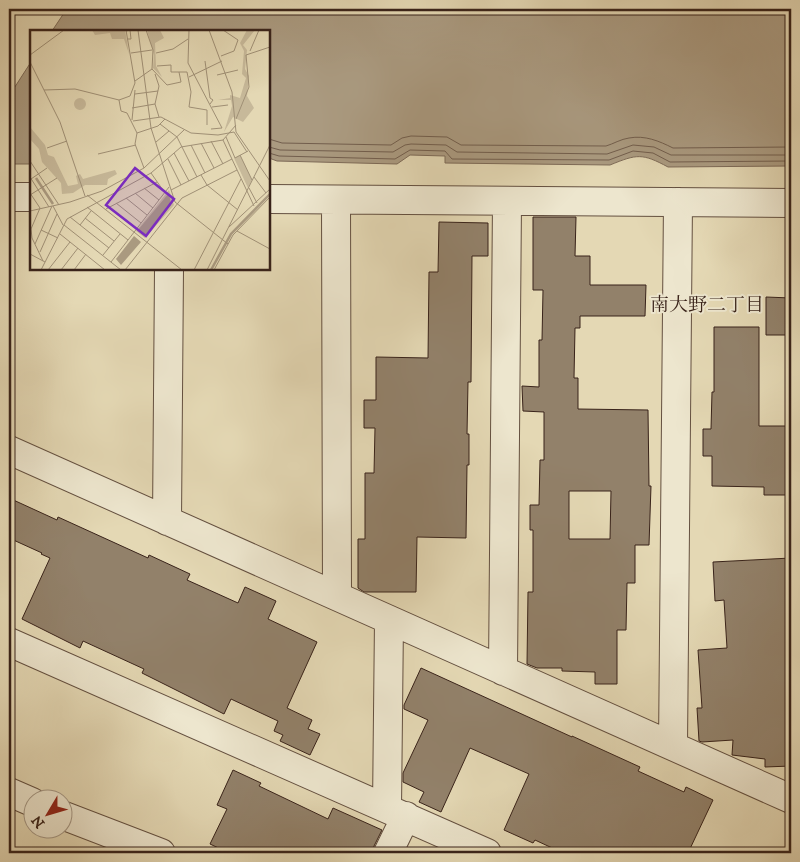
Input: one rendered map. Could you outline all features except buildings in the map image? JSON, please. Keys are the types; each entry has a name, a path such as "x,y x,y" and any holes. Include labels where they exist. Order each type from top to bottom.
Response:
{"street":[{"path":"9,197 30,197"},
{"path":"270,199 791,203"},
{"path":"336,200 337,596"},
{"path":"503,671 508,202"},
{"path":"673,746 678,202"},
{"path":"167,521 170,270"},
{"path":"9,450 791,800"},
{"path":"388,853 396,812 389,620"},
{"path":"9,642 487,853"},
{"path":"9,792 22,798"},
{"path":"72,820 161,853"}],"water":[{"path":"791,9 791,166 668,167 645,157 633,157 610,165 445,163 445,156 410,155 397,164 277,161 270,158 270,30 53,30 66,10"},
{"path":"30,64 30,164 9,164 9,96"}],"district":[{"name":"南大野二丁目","path":"707,305"}]}
